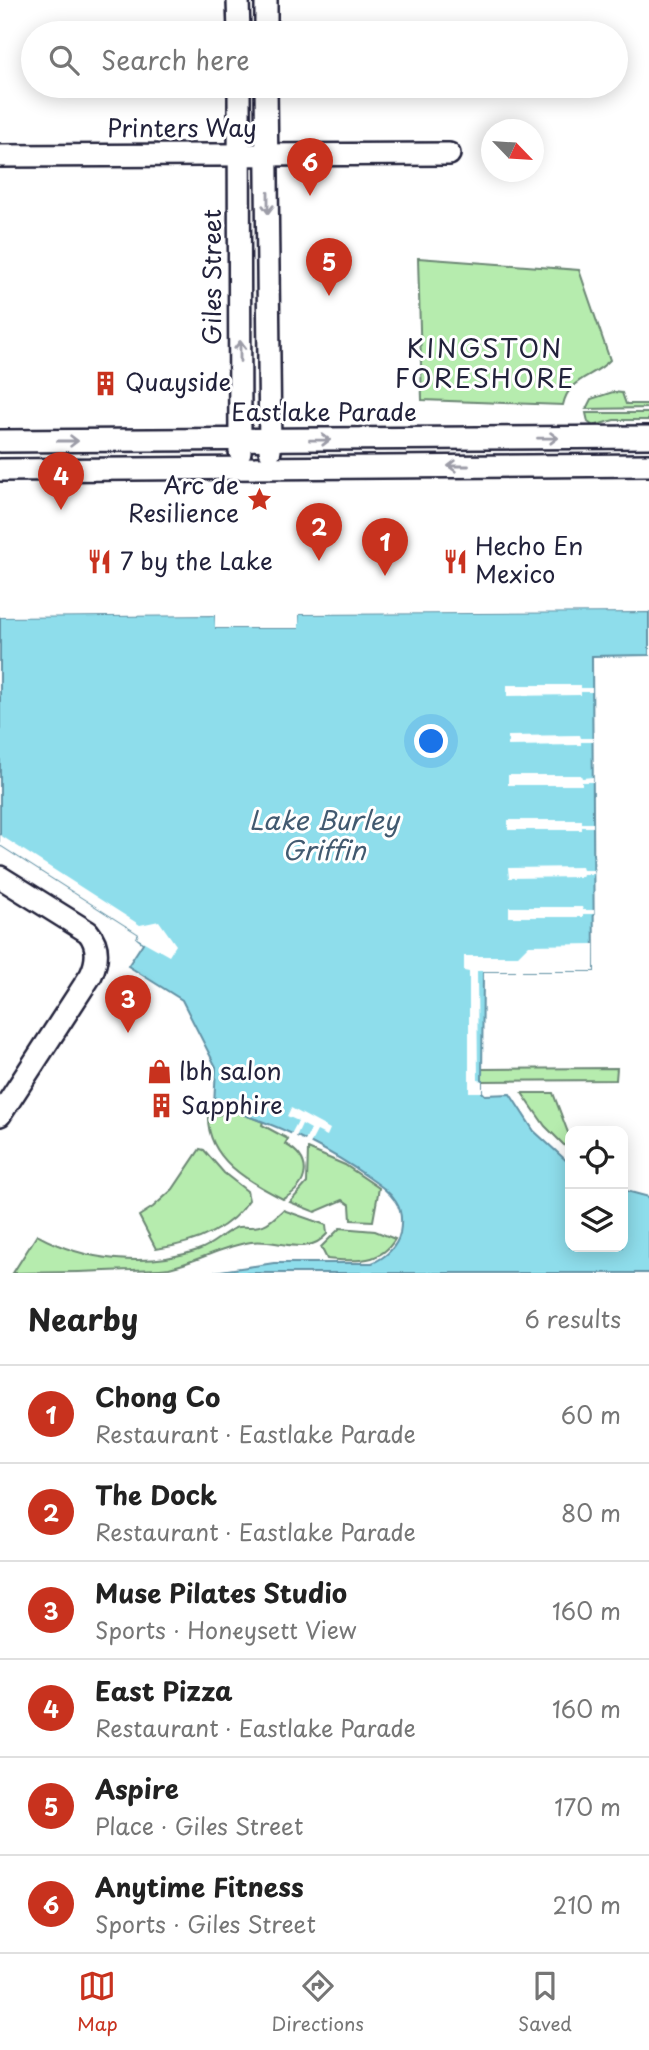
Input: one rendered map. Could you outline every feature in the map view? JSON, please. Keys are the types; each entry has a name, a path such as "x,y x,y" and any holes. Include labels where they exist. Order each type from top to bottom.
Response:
{"street":[{"path":"239,0 239,21"},
{"path":"265,0 266,21"},
{"name":"Giles Street","path":"239,98 240,468"},
{"path":"266,98 270,468"},
{"name":"Printers Way","path":"0,156 449,154"},
{"name":"Eastlake Parade","path":"0,441 649,437"},
{"path":"0,470 649,465"},
{"path":"0,877 88,932 97,951 91,975 0,1115"}],"green space":[{"path":"418,258 579,270 610,360 576,383 570,389 563,405 422,400"},
{"path":"613,392 622,393 626,404 649,404 649,408 586,409 591,399"},
{"path":"586,413 649,413 649,420 614,420 593,426 588,422"},
{"path":"617,1068 616,1080 482,1081 482,1069"},
{"path":"522,1093 553,1093 565,1126 565,1146 545,1126"},
{"path":"232,1110 263,1122 262,1125 288,1139 285,1144 301,1157 305,1172 303,1180 283,1199 244,1177 222,1157 215,1145 208,1116 230,1113"},
{"path":"200,1149 247,1191 249,1200 231,1220 208,1235 183,1244 156,1249 139,1216 173,1189"},
{"path":"308,1149 345,1165 379,1188 373,1221 351,1220 350,1205 343,1200 315,1212 290,1202 307,1183"},
{"path":"283,1210 326,1225 327,1234 310,1245 291,1246 261,1241 240,1244 164,1269 13,1273 37,1235 55,1244 95,1256 158,1259 203,1248 237,1227 265,1224"},
{"path":"340,1228 375,1231 395,1239 382,1253 365,1260 327,1259 321,1247"}],"water":[{"name":"Lake Burley Griffin","path":"649,612 649,655 592,656 594,971 483,971 482,1092 485,1095 510,1094 534,1131 565,1159 565,1252 628,1252 628,1191 649,1197 649,1273 207,1273 274,1263 372,1263 386,1255 396,1243 401,1225 399,1209 383,1188 332,1154 274,1126 214,1105 216,1067 182,1000 128,966 143,943 137,938 139,934 0,845 0,617 215,615 216,628 298,628 299,614"}],"pier":[{"path":"649,609 649,612 299,614 299,628 215,628 215,615 0,617 0,613 215,612 219,614 219,625 295,624 295,613 299,611"},
{"path":"507,685 581,685 581,688 592,688 592,692 581,692 581,695 507,696"},
{"path":"580,735 581,738 593,738 593,742 581,742 581,745 508,746 508,736"},
{"path":"508,775 581,775 582,778 593,777 593,782 582,782 582,785 508,785"},
{"path":"508,820 582,820 582,823 593,823 593,827 582,827 582,830 508,830"},
{"path":"0,835 140,925 159,921 176,945 169,956 137,938 139,934 0,845"},
{"path":"582,867 583,870 593,870 594,874 583,874 582,877 509,878 508,868"},
{"path":"509,907 582,907 583,910 594,910 594,914 583,914 583,917 509,917"},
{"path":"594,944 594,971 477,971 478,1080 482,1081 482,1092 469,1092 469,972 464,971 464,956 518,956 529,945"},
{"path":"291,1108 330,1129 327,1136 317,1131 309,1146 304,1143 311,1129 302,1124 295,1139 290,1136 298,1121 287,1116"}],"place":[{"name":"Anytime Fitness","path":"310,196"},
{"name":"Aspire","path":"329,296"},
{"name":"Quayside","path":"105,383"},
{"name":"Arc de Resilience","path":"259,500"},
{"name":"East Pizza","path":"61,510"},
{"name":"The Dock","path":"319,561"},
{"name":"Hecho En Mexico","path":"455,561"},
{"name":"7 by the Lake","path":"100,562"},
{"name":"Chong Co","path":"385,576"},
{"name":"Muse Pilates Studio","path":"128,1033"},
{"name":"lbh salon","path":"159,1072"},
{"name":"Sapphire","path":"161,1106"}],"district":[{"name":"KINGSTON FORESHORE","path":"485,364"}]}
